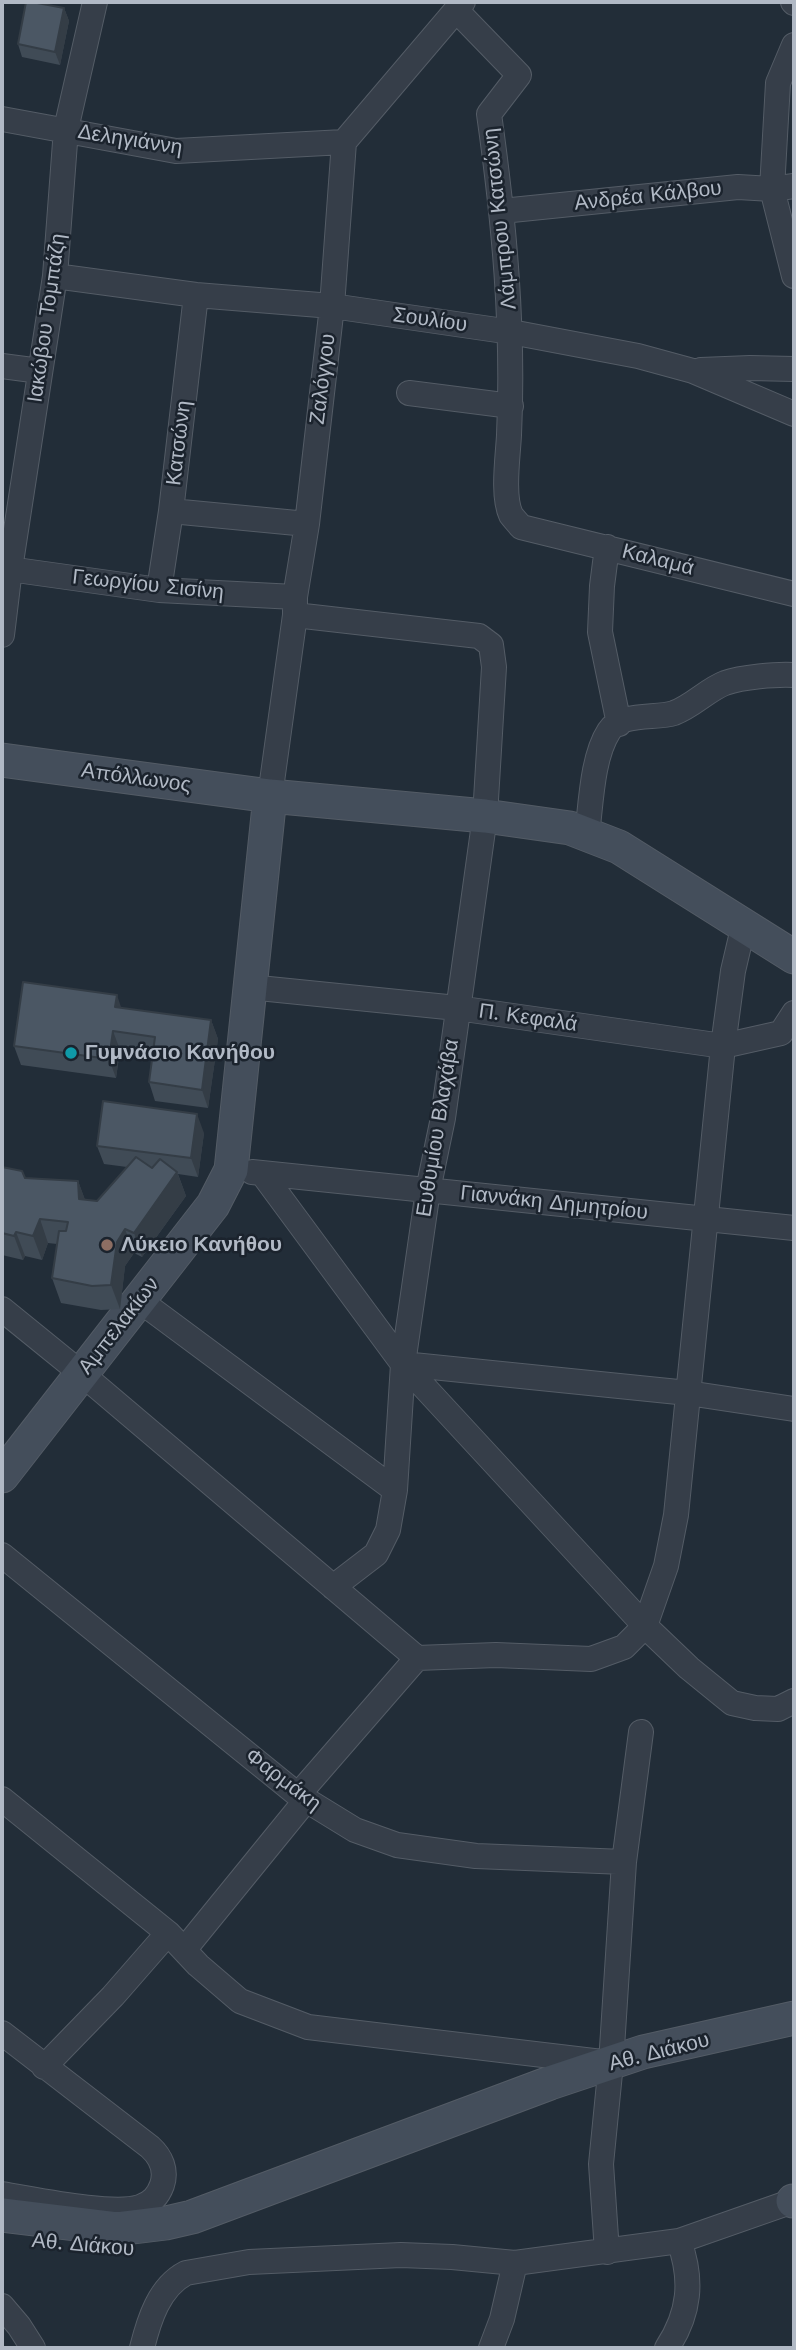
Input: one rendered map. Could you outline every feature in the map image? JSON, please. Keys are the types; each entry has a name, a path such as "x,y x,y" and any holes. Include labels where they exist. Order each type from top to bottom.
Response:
{"street":[{"name":"Ιακώβου Τομπάζη","path":"2,635 6,568 55,276 66,129 95,2"},
{"name":"Λάμπρου Κατσώνη","path":"459,6 519,75 489,114 502,211 511,332 507,491 511,514 521,527"},
{"path":"344,142 459,6"},
{"path":"794,46 778,83 783,187 794,276"},
{"name":"Δεληγιάννη","path":"2,119 176,151 344,142"},
{"name":"Ζαλόγγου","path":"270,796 307,524 332,306 344,142"},
{"name":"Ανδρέα Κάλβου","path":"502,211 737,187 783,187"},
{"name":"Σουλίου","path":"55,276 196,295 332,306 511,332 638,356 693,371 794,414"},
{"name":"Κατσώνη","path":"159,590 196,295"},
{"path":"2,366 40,371"},
{"path":"693,371 794,369"},
{"path":"409,393 511,406"},
{"path":"171,511 307,524"},
{"name":"Καλαμά","path":"521,527 794,593"},
{"path":"607,547 600,632 619,724"},
{"name":"Γεωργίου Σισίνη","path":"6,568 295,606 479,636 491,645"},
{"name":"Ευθυμίου Βλαχάβα","path":"333,1587 376,1554 388,1530 395,1490 403,1364 428,1190 443,1118 485,816 494,667 491,645"},
{"path":"587,835 596,772 603,742 611,727 630,718 673,713 726,683 794,675"},
{"name":"Απόλλωνος","path":"2,760 270,796 485,816 570,828 619,847 794,957"},
{"name":"Αμπελακίων","path":"2,1476 213,1205 247,1172 249,987 270,796"},
{"path":"2,1309 417,1658 509,1655 591,1659 624,1647 645,1626 666,1566 676,1515 723,1046 733,971 744,924"},
{"name":"Π. Κεφαλά","path":"249,987 457,1008 723,1046 781,1033 794,1013"},
{"path":"247,1172 403,1364 645,1626 689,1668 732,1703 778,1709 794,1701"},
{"name":"Γιαννάκη Δημητρίου","path":"247,1172 794,1228"},
{"path":"139,1300 395,1490"},
{"path":"403,1364 688,1393 794,1409"},
{"name":"Φαρμάκη","path":"2,1555 302,1798 355,1830 397,1845 476,1856 624,1863"},
{"path":"44,2067 113,1996 176,1942 302,1798 417,1658"},
{"path":"607,2252 601,2164 624,1863 641,1732"},
{"path":"2,1799 176,1942 240,2001 308,2027 609,2075"},
{"name":"Αθ. Διάκου","path":"2,2238 117,2253 171,2246 200,2238 609,2075 643,2052 794,2018"},
{"path":"2,2033 123,2124 159,2155 164,2172 161,2188 152,2202 129,2210 73,2206 2,2194"},
{"name":"Αθ. Διάκου","path":"2,2215 117,2230 192,2217 538,2088 609,2075"},
{"path":"142,2348 160,2299 178,2277 186,2273 249,2262 401,2255 515,2263 680,2241 794,2201"},
{"path":"667,2348 677,2333 686,2305 689,2281 680,2241"},
{"path":"491,2348 502,2319 515,2263"},
{"path":"2,2306 33,2348"}],"building":[{"path":"26,2 64,8 55,52 18,44"},
{"name":"Γυμνάσιο Κανήθου","path":"23,982 117,995 115,1007 211,1020 202,1090 149,1082 155,1037 113,1031 109,1059 14,1046"},
{"path":"103,1101 197,1114 191,1158 97,1146"},
{"path":"136,1157 152,1168 160,1159 177,1172 134,1233 125,1229 117,1242 111,1285 92,1286 52,1278 59,1231 66,1231 68,1222 40,1219 33,1236 16,1232 14,1236 2,1233 2,1167 22,1171 25,1178 78,1181 79,1199 97,1201"}],"place":[{"name":"Γυμνάσιο Κανήθου","path":"71,1053"},
{"name":"Λύκειο Κανήθου","path":"107,1245"}]}
